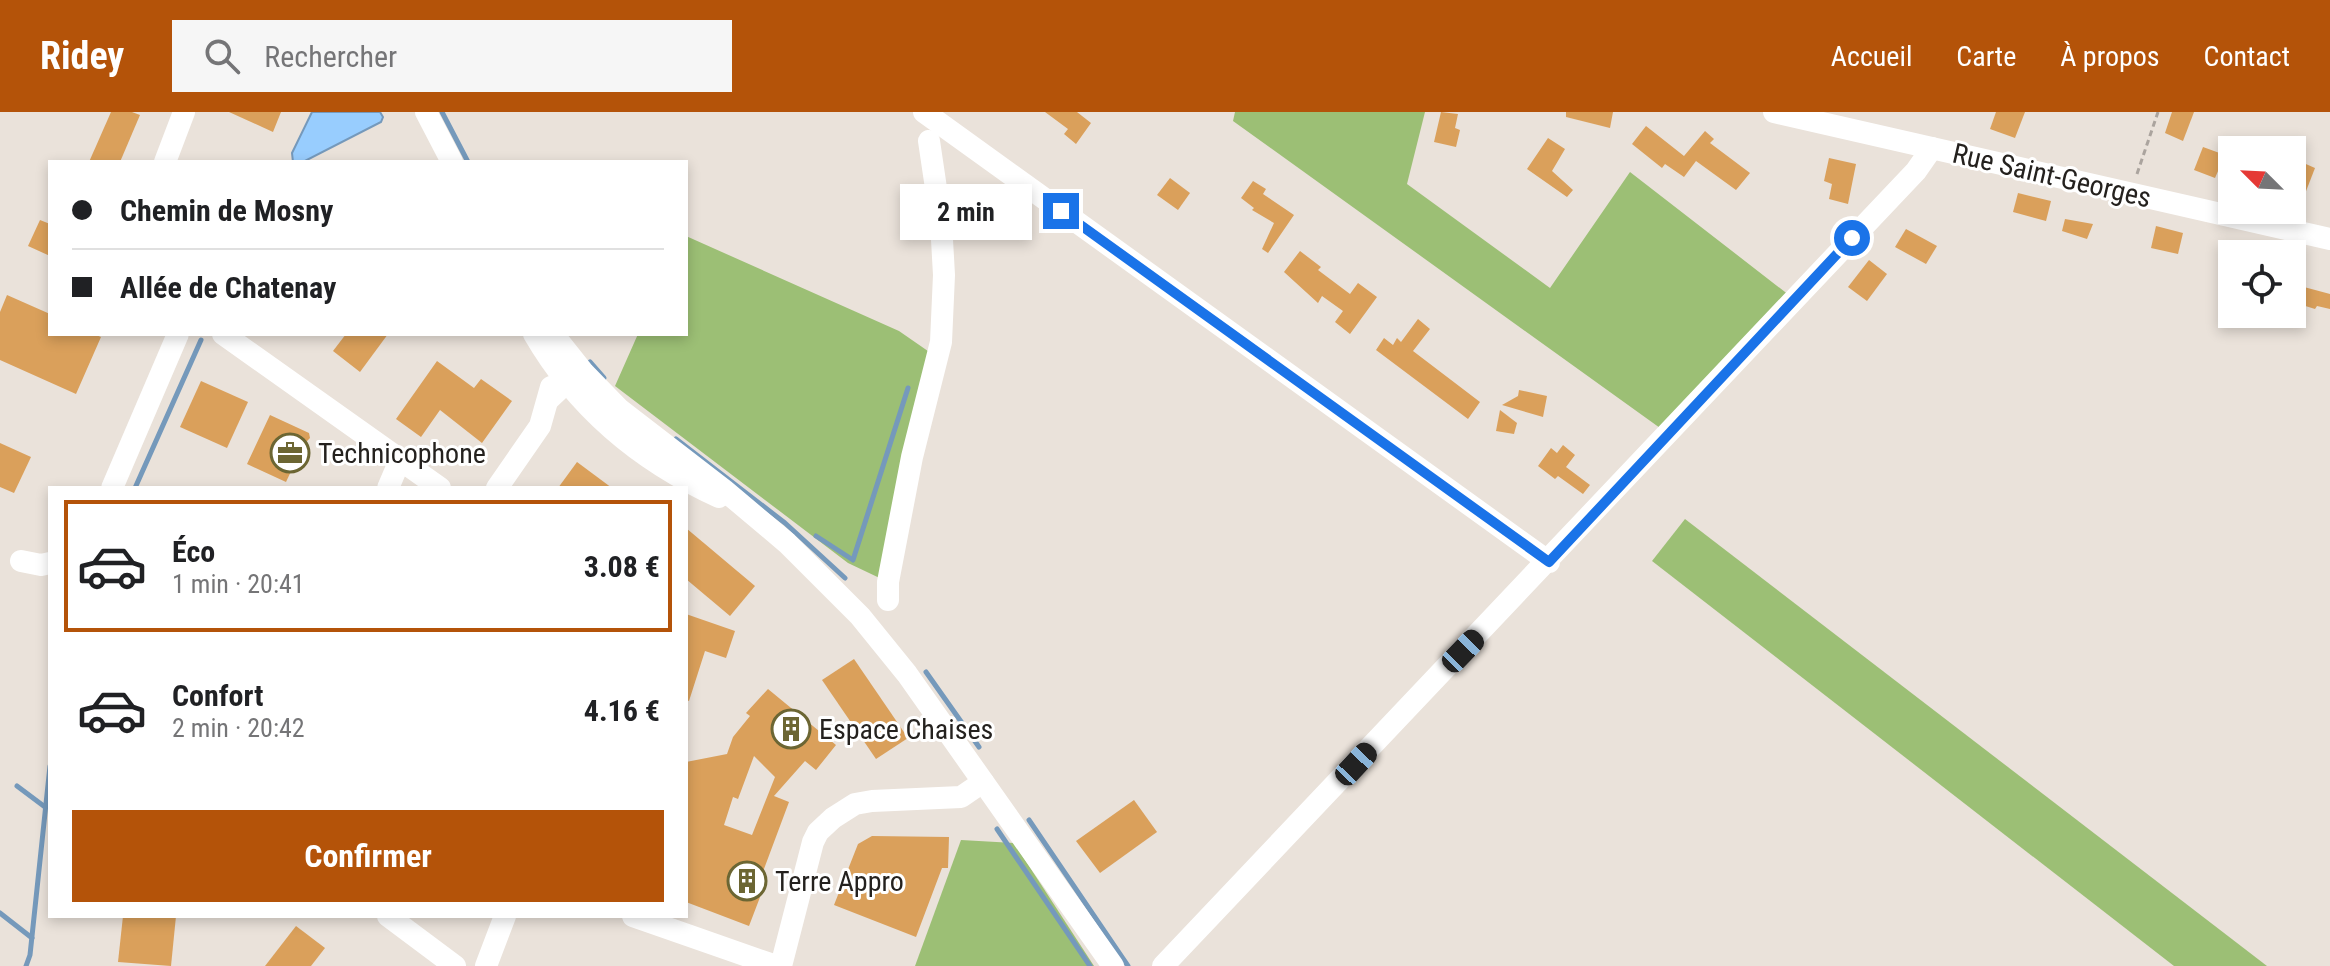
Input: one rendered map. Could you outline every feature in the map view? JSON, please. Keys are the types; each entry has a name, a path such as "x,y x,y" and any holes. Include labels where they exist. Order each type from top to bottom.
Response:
{"street":[{"path":"166,160 184,112"},
{"path":"426,112 451,160"},
{"name":"Rue Saint-Georges","path":"1774,112 2330,239"},
{"path":"927,128 1549,562"},
{"path":"888,600 888,582 912,457 941,342 942,248 927,128"},
{"path":"1163,966 1549,562 1916,171 1932,148"},
{"path":"113,486 177,336"},
{"path":"226,336 437,486"},
{"path":"535,336 576,394 662,468 752,515"},
{"path":"555,336 619,409 787,543 884,644 1113,966"},
{"path":"540,426 549,399 552,375 549,359"},
{"path":"574,360 576,394"},
{"path":"549,399 590,389 629,426 673,451"},
{"path":"498,486 540,426 576,394"},
{"path":"389,486 400,460"},
{"path":"21,561 48,563"},
{"path":"639,918 779,966 813,842 818,832 833,818 864,802 961,797 983,782"},
{"path":"391,918 455,966"},
{"path":"486,966 504,918"}],"path":[{"path":"2130,192 2158,112"}],"green space":[{"path":"1235,112 1425,112 1407,184 1550,288 1630,172 1794,299 1667,433 1233,121"},
{"path":"688,237 899,331 938,358 888,582 848,563 615,386 637,336 688,336"},
{"path":"1685,519 2267,966 2174,966 1652,561"},
{"path":"961,840 1014,843 1094,966 915,966"}],"water":[{"path":"312,112 380,112 383,117 381,122 307,160 293,160 292,153"}],"building":[{"path":"111,112 140,115 121,160 90,160"},
{"path":"229,112 281,112 273,132"},
{"path":"1045,112 1077,112 1091,123 1076,144 1064,134 1068,129"},
{"path":"1441,112 1458,114 1455,128 1460,130 1456,147 1434,142"},
{"path":"1566,112 1613,112 1610,128 1566,117"},
{"path":"1996,112 2025,112 2015,138 1990,129"},
{"path":"2172,112 2194,112 2183,141 2165,133"},
{"path":"1646,126 1684,156 1705,131 1714,139 1710,143 1750,173 1736,190 1696,161 1684,177 1665,164 1662,168 1632,144"},
{"path":"1548,138 1565,149 1552,171 1573,190 1567,197 1527,169"},
{"path":"2203,147 2218,152 2215,178 2194,170"},
{"path":"1829,158 1856,164 1848,204 1829,199 1832,184 1824,181"},
{"path":"2306,164 2315,168 2306,191"},
{"path":"1170,178 1190,193 1178,210 1157,195"},
{"path":"1253,181 1266,189 1263,194 1294,215 1268,253 1262,249 1274,223 1252,210 1254,208 1241,198"},
{"path":"2018,193 2051,201 2046,221 2013,212"},
{"path":"2065,219 2093,224 2087,239 2062,231"},
{"path":"40,220 48,223 48,255 28,246"},
{"path":"2156,226 2183,233 2178,254 2151,248"},
{"path":"1906,229 1937,246 1926,264 1895,247"},
{"path":"1300,251 1321,267 1318,270 1350,294 1358,283 1377,297 1350,334 1335,322 1343,311 1322,296 1318,303 1284,272"},
{"path":"1869,260 1887,274 1867,301 1848,287"},
{"path":"2306,288 2330,294 2330,309 2317,306 2315,309 2306,306"},
{"path":"7,295 48,313 48,336 101,337 76,394 0,360 0,312"},
{"path":"1418,319 1430,329 1413,351 1480,402 1468,419 1376,350 1384,338 1393,345 1397,338 1401,342"},
{"path":"344,336 387,336 360,372 333,351"},
{"path":"437,361 474,388 481,379 512,401 482,443 440,410 421,437 396,419"},
{"path":"201,381 248,402 227,448 180,427"},
{"path":"1519,390 1547,396 1543,417 1502,405 1518,396"},
{"path":"1500,410 1517,423 1514,434 1496,431"},
{"path":"270,415 309,433 305,449 299,454 301,457 286,482 247,464"},
{"path":"0,443 31,457 14,493 0,487"},
{"path":"1563,445 1575,455 1566,467 1590,485 1583,494 1538,466 1551,448 1557,453"},
{"path":"577,462 609,486 559,486"},
{"path":"688,530 755,586 730,616 688,581"},
{"path":"688,615 735,631 726,658 705,651 689,701"},
{"path":"854,659 908,738 876,759 822,680"},
{"path":"768,689 836,745 816,770 805,761 774,796 789,802 761,877 767,879 749,926 688,903 688,762 727,754 733,737 750,716 746,713","holes":["754,756 775,777 752,835 724,825 733,797 738,799"]},
{"path":"1134,800 1157,832 1100,873 1076,841"},
{"path":"872,836 949,837 948,868 942,868 916,937 834,905 858,844"},
{"path":"123,918 176,918 171,966 118,962"},
{"path":"296,926 325,948 311,966 265,966"}],"waterway":[{"path":"442,112 467,160"},
{"path":"136,486 201,340"},
{"path":"590,362 604,378"},
{"path":"816,536 853,560 908,388"},
{"path":"676,439 785,523 845,578"},
{"path":"926,672 979,747"},
{"path":"26,966 30,955 48,785"},
{"path":"17,786 45,807"},
{"path":"1029,820 1128,966"},
{"path":"997,829 1090,966"},
{"path":"0,913 32,938"}],"place":[{"name":"Technicophone","path":"290,453"},
{"name":"Espace Chaises","path":"791,729"},
{"name":"Terre Appro","path":"747,881"}],"route":[{"path":"1061,211 1549,562 1852,238"}]}
